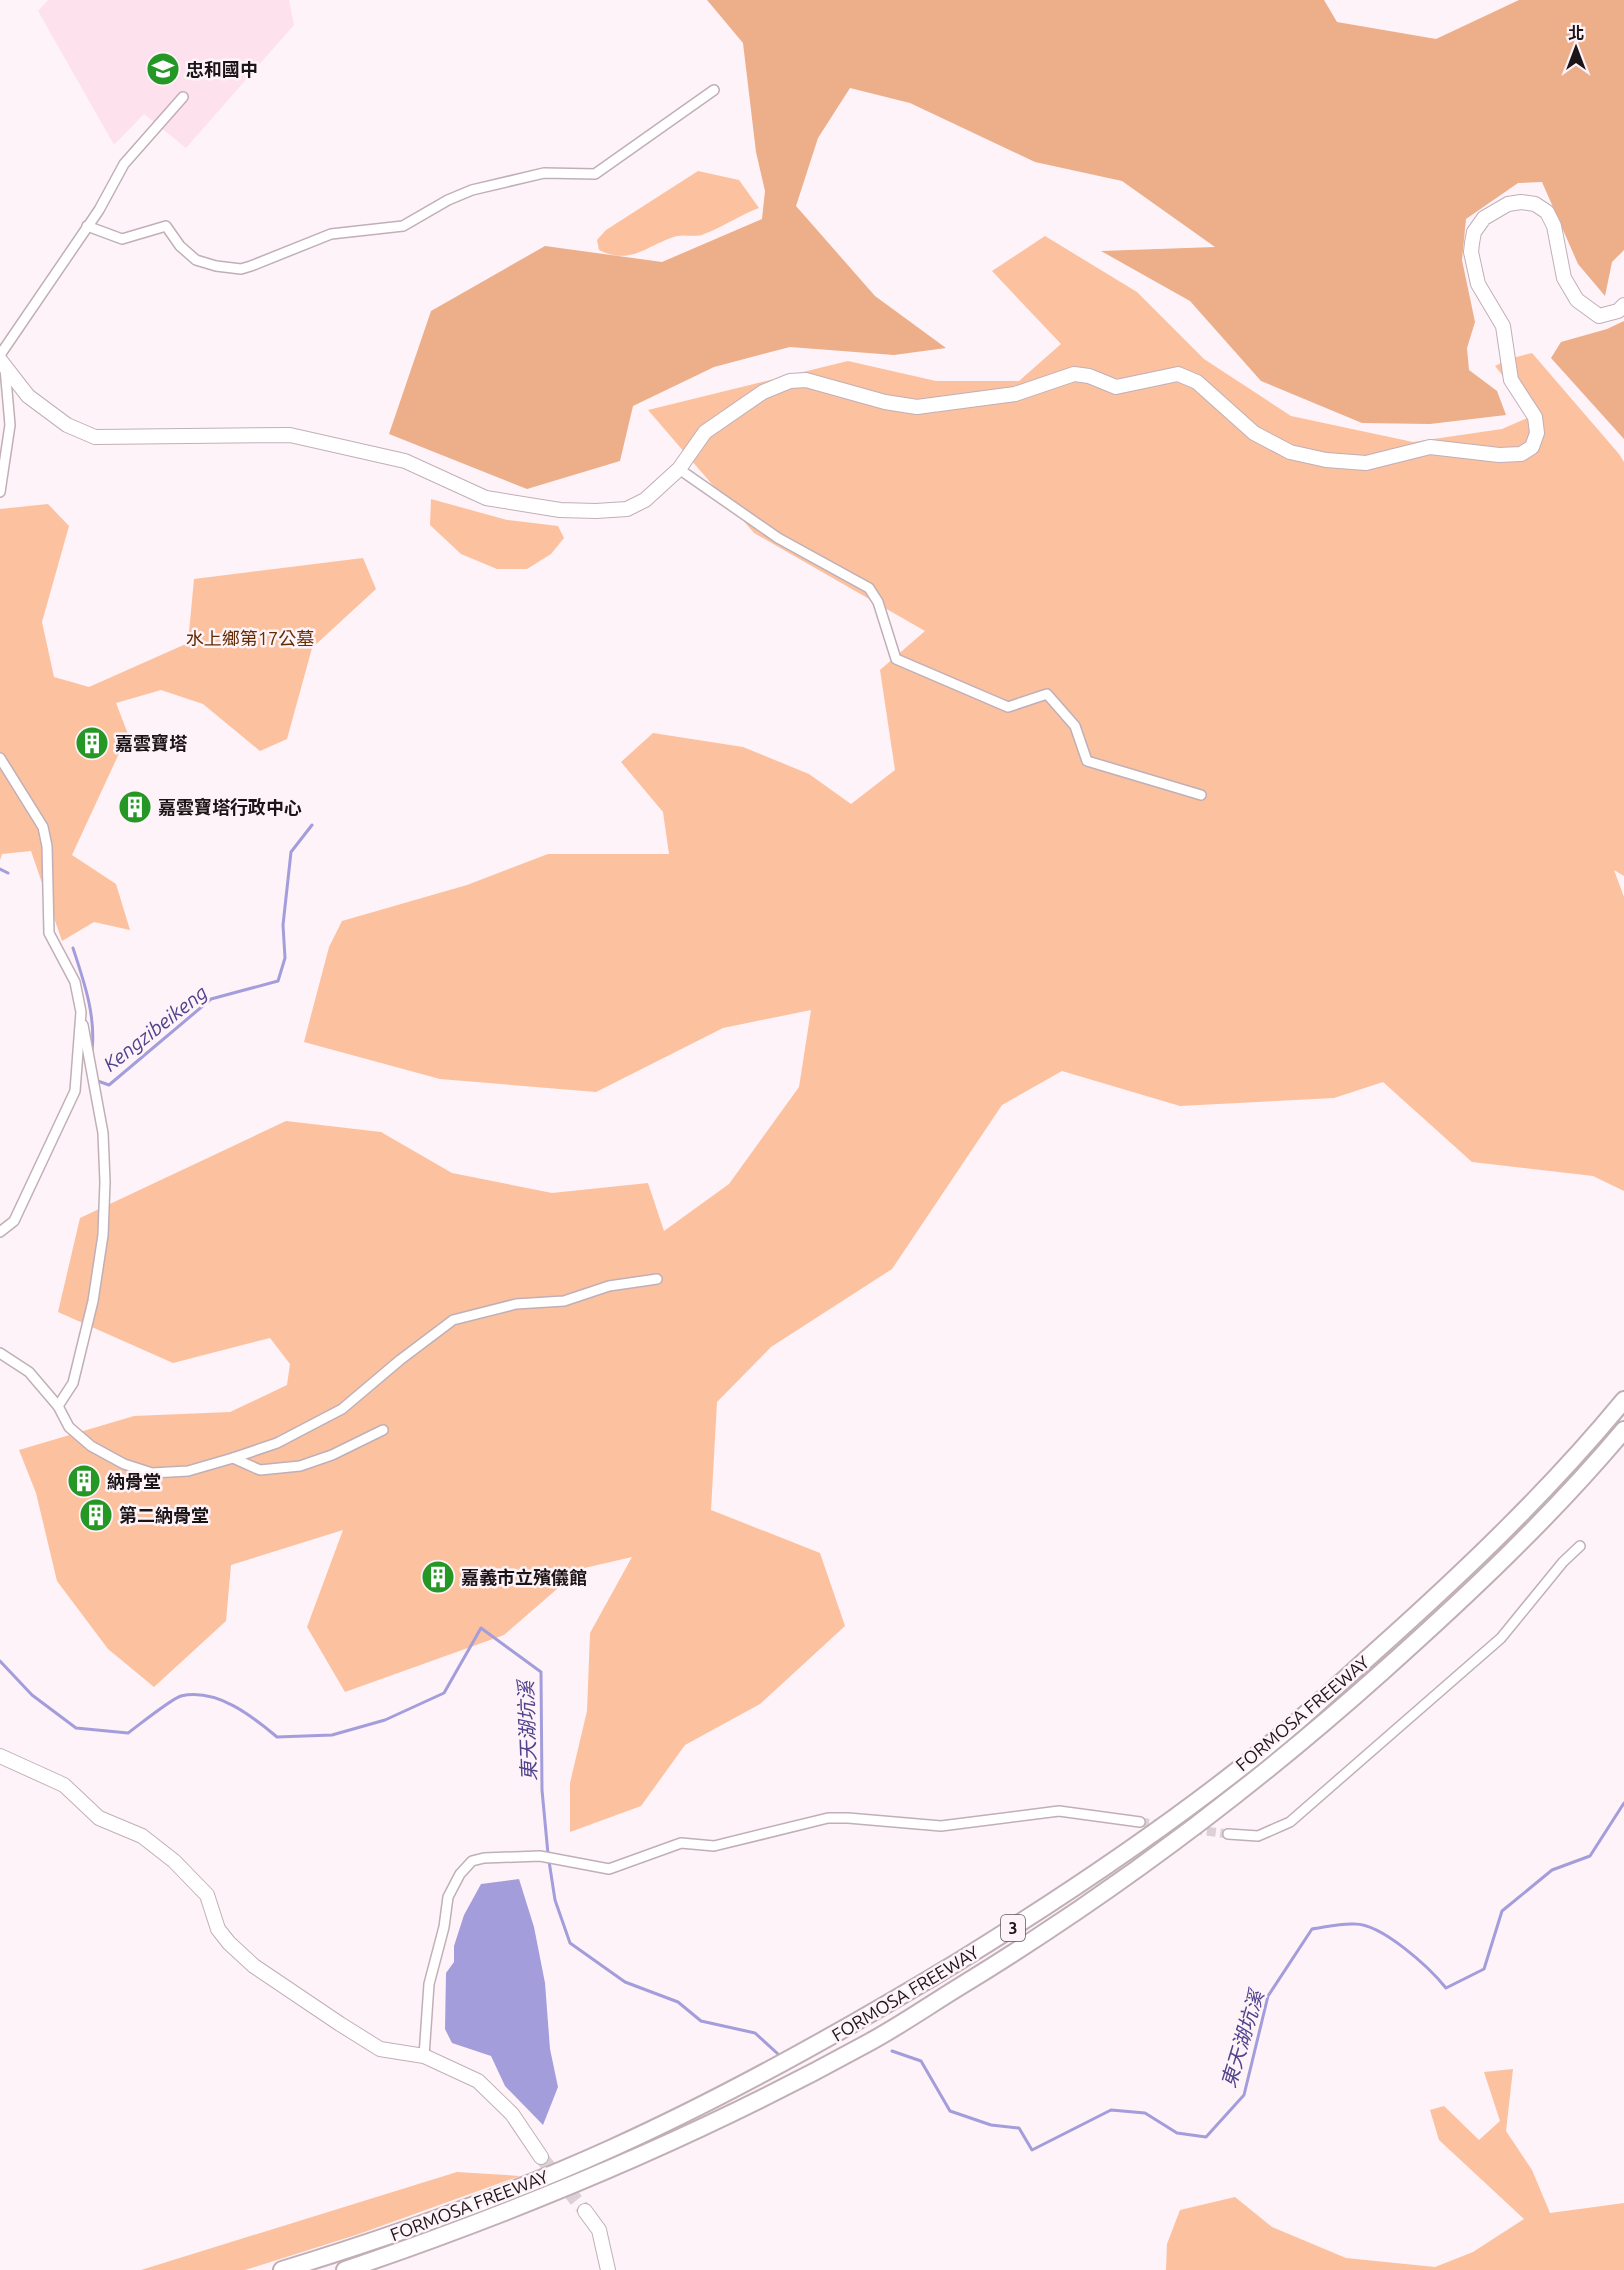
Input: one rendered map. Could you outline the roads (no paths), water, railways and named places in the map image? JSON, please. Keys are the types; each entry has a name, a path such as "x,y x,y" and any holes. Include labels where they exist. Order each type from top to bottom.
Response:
{"highway":[{"name":"FORMOSA FREEWAY","path":"282,2270 476,2205 619,2145 771,2070 856,2024 1034,1915 1159,1828 1292,1726 1445,1589 1580,1453 1624,1400"},
{"name":"FORMOSA FREEWAY","path":"345,2270 486,2220 591,2179 689,2134 868,2043 1034,1941 1172,1846 1305,1741 1459,1604 1590,1471 1624,1430"}],"street":[{"path":"87,226 122,239 166,226 180,246 196,261 241,269 332,234 403,226 448,200 472,190 544,173 595,174 714,90"},
{"path":"0,492 10,424 2,360 124,164 183,97"},
{"path":"2,360 28,396 67,425 95,437 290,435 405,461 486,498 560,510 627,509 645,500 679,469 705,432 763,392 790,381 806,380 885,402 917,406 1015,394 1074,374 1089,376 1116,387 1144,383 1167,375 1187,376 1222,403 1254,433 1290,452 1326,460 1365,463 1430,447 1521,454 1532,447 1536,433 1535,417 1511,380 1503,326 1478,284 1471,252 1474,232 1484,218 1508,204 1535,204 1547,212 1554,226 1564,278 1577,300 1599,316 1618,310 1624,305"},
{"path":"679,469 778,538 869,588 878,602 896,659 1008,707 1047,694 1074,726 1087,761 1201,795"},
{"path":"0,758 43,827 46,846 49,933 75,982 103,1133 105,1182 103,1235 93,1301 73,1383 58,1406"},
{"path":"0,1232 14,1221 75,1091 81,1012"},
{"path":"0,1353 29,1372 58,1406 69,1427 91,1446 124,1464 152,1473 188,1471 277,1443 342,1409 400,1360 453,1320 516,1304 564,1301 609,1286 657,1279"},
{"path":"233,1458 260,1470 300,1467 332,1455 383,1430"},
{"path":"1228,1834 1258,1836 1290,1822 1501,1638 1563,1562 1580,1546"},
{"path":"0,1756 63,1785 99,1818 142,1836 174,1861 207,1895 218,1929 229,1943 254,1966 380,2049 424,2056 478,2081 512,2114 541,2157"},
{"path":"424,2056 429,1984 444,1928 448,1897 460,1874 472,1861 484,1857 540,1856 609,1869 681,1843 714,1846 828,1818 941,1826 1059,1811 1140,1822"},
{"path":"585,2211 599,2230 608,2270"}],"waterway":[{"name":"Kengzibeikeng","path":"95,1080 109,1085 211,999 278,981 285,958 283,925 291,852 312,825"},
{"name":"Kengzibeikeng","path":"0,869 8,873"},
{"name":"Kengzibeikeng","path":"73,948 91,1012 92,1051"},
{"name":"東天湖坑溪","path":"0,1661 32,1695 76,1728 128,1733 176,1698 194,1695 208,1696 233,1706 277,1737 332,1735 385,1720 444,1693 481,1628 541,1672 542,1790 548,1854"},
{"name":"東天湖坑溪","path":"892,2051 921,2061 950,2111 991,2125 1019,2128 1032,2150 1111,2110 1145,2113 1177,2133 1206,2137 1244,2095 1268,1996 1312,1929 1355,1924 1378,1931 1404,1948 1446,1988 1484,1969 1502,1911 1552,1870 1590,1856 1624,1803"},
{"name":"東天湖坑溪","path":"549,1861 555,1900 570,1943 625,1982 678,2002 701,2021 755,2033 778,2054"}],"tunnel":[{"path":"1140,1822 1228,1834"},
{"path":"541,2157 585,2211"}],"place":[{"name":"忠和國中","path":"163,69"},
{"name":"嘉雲寶塔","path":"92,743"},
{"name":"嘉雲寶塔行政中心","path":"135,807"},
{"name":"納骨堂","path":"84,1481"},
{"name":"第二納骨堂","path":"96,1515"},
{"name":"嘉義市立殯儀館","path":"438,1577"}],"park label":[{"name":"水上鄉第17公墓","path":"250,638"}]}
